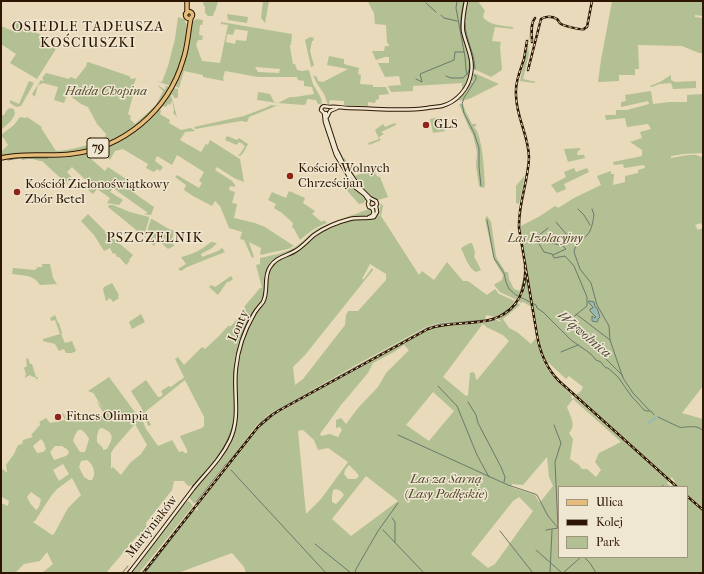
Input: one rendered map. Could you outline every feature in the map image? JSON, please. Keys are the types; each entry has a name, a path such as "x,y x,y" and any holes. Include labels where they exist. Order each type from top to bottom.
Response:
{"main road":[{"path":"368,217 372,218 377,212 376,202 358,186 342,161 336,149 325,113 322,110 323,106 328,108 338,107 406,110 442,106 450,103 466,87 472,71 463,28 466,1"},
{"path":"188,3 189,12 186,16 189,18 188,40"},
{"name":"79","path":"3,158 20,155 64,155 82,153 105,146 129,134 151,115 168,94 181,66 188,40 189,24"},
{"path":"328,121 329,113 338,107"},
{"path":"328,108 325,113 325,122 336,155 356,188 365,195 369,201 368,206 374,211 372,216 368,217"},
{"path":"372,208 376,206"},
{"name":"Lonty","path":"190,494 213,466 227,446 232,434 237,408 236,370 238,353 246,329 265,296 267,276 270,266 278,259 297,250 320,231 356,217 368,217"},
{"name":"Martyniaków","path":"129,573 190,494"}],"green space":[{"path":"204,1 218,1 213,16 208,16 205,13 205,7 203,4"},
{"path":"263,1 269,1 265,23 261,18"},
{"path":"368,1 464,1 462,30 470,67 467,82 462,90 462,83 413,86 413,91 391,92 388,86 401,85 399,76 385,77 378,63 389,63 389,57 376,60 372,51 384,51 385,46 389,46 387,43 386,25 375,24 374,13"},
{"path":"467,1 478,1 485,11 483,17 485,20 496,25 512,27 514,29 495,27 492,41 501,42 502,70 491,77 474,69 474,62 464,26"},
{"path":"612,1 703,1 703,16 695,15 695,17 703,18 703,53 699,53 682,46 638,45 639,69 635,69 635,75 619,75 619,81 598,82"},
{"path":"227,14 248,17 247,23 228,20"},
{"path":"178,17 184,19 187,26 187,34 184,52 171,86 156,81 162,82 168,66 175,39"},
{"path":"197,19 203,20 202,25 200,25 199,35 203,36 202,40 198,40 196,45 202,61 220,63 228,25 221,24 221,22 292,34 290,47 293,64 295,64 297,70 309,70 313,84 321,98 322,103 318,104 316,100 307,99 306,104 304,105 278,103 290,97 314,94 312,87 304,86 304,81 298,80 297,77 258,77 225,71 223,78 224,81 203,77 203,75 184,71 179,88 175,86 181,72 189,44 192,24 193,21","holes":["235,29 248,31 246,41 236,40 235,44 226,42 227,35 233,35","255,67 280,69 279,73 258,72"]},
{"path":"17,21 41,35 39,41 56,49 37,79 10,63 16,54 1,44 1,26 13,31"},
{"path":"531,27 528,44 529,54 523,79 536,82 534,83 520,81"},
{"path":"310,37 314,38 310,52 314,65 311,67 305,40"},
{"path":"329,56 344,59 344,64 359,68 358,74 361,75 360,84 373,85 373,87 386,87 389,94 379,95 379,99 376,100 375,103 368,102 368,106 344,105 344,101 330,100 328,105 324,94 313,75 317,77 318,81 323,82 348,69 327,65"},
{"name":"Hałda Chopina","path":"88,62 129,76 131,79 136,78 131,94 133,95 128,114 131,116 130,119 135,124 156,105 163,91 157,85 165,90 166,86 171,87 150,114 123,135 108,142 93,148 76,152 59,154 15,153 1,156 1,151 8,145 3,137 1,138 1,135 14,125 20,117 27,117 42,127 41,128 56,151 81,147 105,138 106,134 97,124 88,107 81,104 69,95 67,95 64,103 54,100 58,87 43,83 38,85 35,97 32,94 41,80 44,81 42,78 46,73 69,79 70,77 76,79"},
{"path":"474,73 499,84 469,99 460,101 459,99 467,91 471,82 476,82 471,81"},
{"path":"671,75 671,80 675,82 696,81 696,88 673,89 671,83 659,84 652,87 650,86"},
{"path":"29,81 34,83 21,106 16,107 10,103 10,100 19,104"},
{"path":"173,88 178,89 177,98 174,98 173,95 171,95 177,117 173,113 174,110 172,101 170,105 168,104 166,107 163,106 160,110 160,114 170,120 169,123 181,130 191,128 195,131 185,132 180,140 201,152 206,144 208,145 210,140 240,159 244,182 234,178 217,167 215,170 232,181 235,185 235,187 230,186 229,190 235,192 232,203 237,204 234,218 265,227 294,246 288,249 260,255 261,248 249,242 254,257 252,258 244,240 240,239 242,232 229,228 220,206 215,201 212,206 184,190 186,185 175,177 177,175 199,188 202,183 199,181 204,172 177,155 172,165 157,156 155,161 163,167 160,171 157,169 154,172 146,168 148,164 123,149 115,151 110,160 106,155 101,156 101,154 89,156 105,171 108,167 138,187 134,193 154,207 151,215 144,214 148,213 113,188 110,192 123,200 119,205 107,203 110,198 97,189 93,194 87,189 90,184 72,167 67,172 73,179 67,184 42,161 33,159 22,160 22,156 65,158 96,152 134,133 159,109"},
{"name":"Las Izolacyjny","path":"651,91 653,104 687,102 687,95 703,94 703,153 671,156 671,158 687,155 703,157 703,227 701,223 695,225 698,230 703,228 703,386 682,413 703,419 703,508 688,495 688,486 678,486 674,483 675,482 672,477 670,479 576,395 583,387 569,376 566,379 549,363 547,364 540,345 532,306 520,227 521,203 529,166 529,174 521,211 521,226 555,206 558,208 574,198 601,185 597,176 611,171 611,174 614,174 613,185 625,182 625,176 638,173 638,170 645,168 644,165 624,168 623,164 614,165 613,162 642,156 642,150 630,142 642,138 640,132 651,129 648,124 627,127 625,118 606,120 605,115 616,115 616,110 627,110 649,104 648,101 621,107 621,102 626,101 625,95"},
{"path":"258,92 270,94 274,102 278,103 257,100"},
{"path":"459,104 463,104 472,124 477,124 474,127 481,146 485,185 484,188 479,186 476,166 477,152 473,135"},
{"path":"270,105 280,106 276,106 249,117 247,122 241,121 195,129 194,127 244,116"},
{"path":"10,108 14,109 15,114 11,121 1,130 1,115 4,115"},
{"path":"440,117 443,118 445,131 433,133 430,119"},
{"path":"395,123 396,125 381,132 384,134 379,137 381,140 369,145 368,143 379,139 375,130 383,124 385,127"},
{"path":"227,136 237,140 239,138 248,144 240,156 238,155 245,146 239,142 237,145 225,140"},
{"path":"580,148 577,155 584,155 585,158 568,162 564,149"},
{"path":"344,157 355,176 373,168 380,177 388,197 378,200 371,197 358,184 344,160"},
{"path":"574,168 576,172 587,168 589,172 564,184 566,189 557,193 551,185 566,177 564,172"},
{"path":"525,175 519,204 516,203 516,186"},
{"path":"349,181 356,191 366,199 364,203 359,204 343,186"},
{"path":"289,191 305,198 303,203 315,211 312,214 322,222 324,220 327,223 319,226 300,240 292,227 293,223 274,208 276,204 268,200 272,192 286,198"},
{"path":"379,203 379,212 381,203 383,206 381,216 419,275 422,271 434,280 447,262 463,281 468,281 487,295 495,289 499,294 515,301 506,310 495,317 486,315 485,320 439,323 426,327 268,415 256,426 194,504 189,497 218,462 220,459 218,456 202,476 190,486 184,481 174,481 172,490 146,523 147,532 143,537 138,535 106,573 42,573 53,564 47,552 40,561 24,564 15,573 1,573 1,503 8,506 9,501 2,497 1,499 1,471 3,469 7,472 6,465 14,454 18,445 22,444 23,440 33,437 31,435 40,425 39,422 46,418 50,423 65,420 62,414 63,413 67,421 65,414 68,420 98,420 101,416 104,417 97,401 104,410 92,391 93,393 88,391 109,377 137,415 140,414 146,429 158,446 172,440 179,452 182,451 187,453 180,436 202,428 204,426 204,417 185,380 145,412 151,425 148,426 141,407 131,391 146,380 158,397 160,397 163,395 161,391 169,386 171,387 184,377 175,359 178,357 184,365 202,347 205,349 228,326 231,326 246,309 244,307 260,288 262,288 256,265 260,264 260,258 289,250 298,245 317,229 328,224 363,211 370,209 373,210 373,213 370,215 349,218 323,228 297,248 270,264 266,271 263,298 255,309 259,310 268,293 269,272 278,260 297,251 321,232 351,220 372,218 378,210","holes":["370,264 386,274 386,280 358,311 348,311 345,325 303,379 295,385 293,367 305,355 373,270 372,268 364,279 362,279","135,424 147,445 141,454 130,463 121,475 113,467 111,469 111,453","102,428 111,434 111,442 107,449 103,450 97,442 99,429","78,430 82,430 89,439 85,452 80,452 73,441","41,439 46,449 43,452 37,453 33,446","55,446 62,446 68,450 69,453 66,456 54,460 50,452","87,460 93,466 94,474 92,480 84,477 79,467 81,461","63,464 69,474 59,481 53,470","72,478 81,495 68,508 54,534 52,535 33,522 57,489","31,492 41,499 39,507 36,510 27,497"]},
{"path":"109,205 149,217 146,229 146,238 108,207"},
{"path":"88,214 113,239 133,255 126,265 119,257 117,257 115,253 113,254 110,248 104,251 94,235 81,221"},
{"path":"487,216 491,222 496,256 505,272 508,272 509,279 514,289 520,291 524,276 523,287 517,300 500,292 494,285 502,280 503,275 494,260 485,219"},
{"path":"151,219 174,231 172,241 174,246 168,249 158,240 154,246 151,243 148,233"},
{"path":"211,242 217,243 212,248 201,254 202,257 222,248 225,252 187,267 181,271 178,269 186,264 181,257 197,251"},
{"path":"472,243 475,252 474,257 481,270 476,272 469,265 461,248"},
{"path":"42,264 50,264 53,278 57,284 40,285 31,277 12,274 13,268 35,270 38,267 42,267"},
{"path":"231,276 233,279 227,282 218,295 209,287 211,285 215,287"},
{"path":"526,276 530,306 518,301 523,291"},
{"path":"112,283 119,295 119,298 113,302 110,298 106,301 103,289"},
{"name":"Las za Sarną (Lasy Podłęskie)","path":"518,303 520,305 503,319 509,328 517,332 531,344 536,338 544,364 558,382 572,395 571,397 573,399 574,397 669,481 667,483 670,486 558,486 558,558 688,558 688,498 703,512 703,573 246,573 244,567 232,553 178,573 145,573 195,509 197,511 199,503 258,428 272,416 428,330 443,326 483,323 482,325 484,323 497,320 500,322 501,321 498,319 510,311","holes":["482,325 485,325 486,327 503,335 509,341 477,380 475,374 473,372 470,373 468,395 466,396 443,377","404,345 409,350 386,373 378,387 358,408 346,424 341,418 336,420 336,428 340,427 342,430 338,437 330,434 321,436 320,434 341,405 368,373 373,363","433,392 454,411 429,441 406,425","573,399 621,442 599,453 595,462 601,470 596,477 587,469 582,469 570,459 573,439 569,433 573,424 567,407","303,430 314,440 318,450 328,448 348,462 321,499 306,514 298,431","547,457 549,477 553,486 541,501 539,502 535,495 511,487 512,484 523,485","349,465 359,476 356,479 348,479 344,474","366,476 398,501 351,536 332,519","336,489 341,491 344,495 336,504 332,502 333,490","519,497 533,511 495,564 488,568 471,554 513,501"]},
{"path":"141,314 145,322 132,329 129,322"},
{"path":"55,315 65,343 72,341 76,351 66,353 64,349 59,351 55,344 43,341 43,339 60,334 55,320 51,321 50,318"},
{"path":"28,358 30,364 32,364 36,377 38,377 37,380 35,377 30,375 25,378 26,374 24,368 27,366 26,359"},
{"path":"187,501 193,506 139,573 132,573 180,508"}],"water":[{"path":"589,301 594,302 595,307 597,308 600,317 597,322 592,321 592,316 595,318 596,317 590,311 590,309 593,308"}],"waterway":[{"name":"Wąwolnica","path":"457,1 456,8 466,70 468,74"},
{"name":"Wąwolnica","path":"464,1 461,15 461,30 470,63 468,73"},
{"path":"426,3 436,12"},
{"path":"441,15 444,18 457,21"},
{"path":"465,23 465,29 475,63 475,69"},
{"path":"416,79 422,82 420,74 454,60 455,52 464,52"},
{"path":"446,76 451,78 463,78 467,74"},
{"name":"Wąwolnica","path":"474,75 476,76 476,79 462,104 464,113 474,133 479,148 481,186"},
{"path":"8,160 19,158 48,158"},
{"path":"578,209 590,225"},
{"path":"592,209 594,215 590,230 586,237 576,245 574,252 580,269 591,283 597,305 609,326 610,340 623,378 633,393 649,410"},
{"name":"Wąwolnica","path":"487,220 494,258 504,273 509,289 516,295 536,305 537,308 571,340 591,354 596,360 601,362 618,377 632,397 644,410 651,411 654,415"},
{"path":"556,222 567,235 577,242"},
{"path":"548,228 538,236 538,239 564,247 566,249 553,255"},
{"path":"538,242 544,252 552,254 554,258 565,256 574,266 587,297 587,306 572,318"},
{"path":"263,298 266,274 269,266"},
{"path":"521,291 524,278"},
{"path":"523,292 526,281"},
{"path":"499,316 515,303"},
{"path":"500,317 510,311 517,304"},
{"path":"235,367 241,336 251,314 256,308"},
{"path":"576,314 610,340"},
{"path":"486,320 492,319"},
{"path":"283,407 427,328 440,324 484,320"},
{"path":"486,322 495,320"},
{"path":"561,352 578,345"},
{"path":"602,355 623,376"},
{"path":"234,371 234,383"},
{"path":"438,386 457,406 477,455 489,477"},
{"path":"468,402 476,415 478,423 501,467 505,477 504,482"},
{"path":"196,502 261,422 281,408"},
{"path":"649,423 656,417"},
{"name":"Wąwolnica","path":"658,417 679,427 697,427 703,431"},
{"path":"192,486 218,456 228,439 234,420"},
{"path":"546,530 558,528 555,462 561,443 554,425"},
{"path":"398,435 508,485 537,495 548,516 558,528"},
{"path":"231,470 326,573"},
{"path":"355,573 378,531 398,503"},
{"path":"145,573 194,510"},
{"path":"392,518 395,522 395,542"},
{"path":"383,530 424,573"},
{"path":"550,573 552,530"},
{"path":"500,531 533,573"},
{"path":"315,544 351,573"},
{"path":"536,550 562,573"},
{"path":"563,573 580,558"},
{"path":"585,558 596,573"},
{"path":"122,573 128,566"}],"railway":[{"path":"528,70 541,19 553,17 563,25 584,29 587,27 592,1"},
{"path":"532,42 532,26 535,18"},
{"path":"527,41 524,59 516,86 518,111 527,142 529,158 520,210 519,228 537,335 542,354 550,371 559,381 676,486"},
{"path":"143,573 258,427 272,415 428,329 450,324 486,321 496,318 506,312 518,300 525,281 525,266"},
{"path":"688,497 703,510"}],"place":[{"name":"GLS","path":"426,125"},
{"name":"Kościół Wolnych Chrześcijan","path":"290,176"},
{"name":"Kościół Zielonoświątkowy Zbór Betel","path":"17,192"},
{"name":"Fitnes Olimpia","path":"58,417"}],"district":[{"name":"OSIEDLE TADEUSZA KOŚCIUSZKI","path":"88,36"},
{"name":"PSZCZELNIK","path":"155,239"}]}
